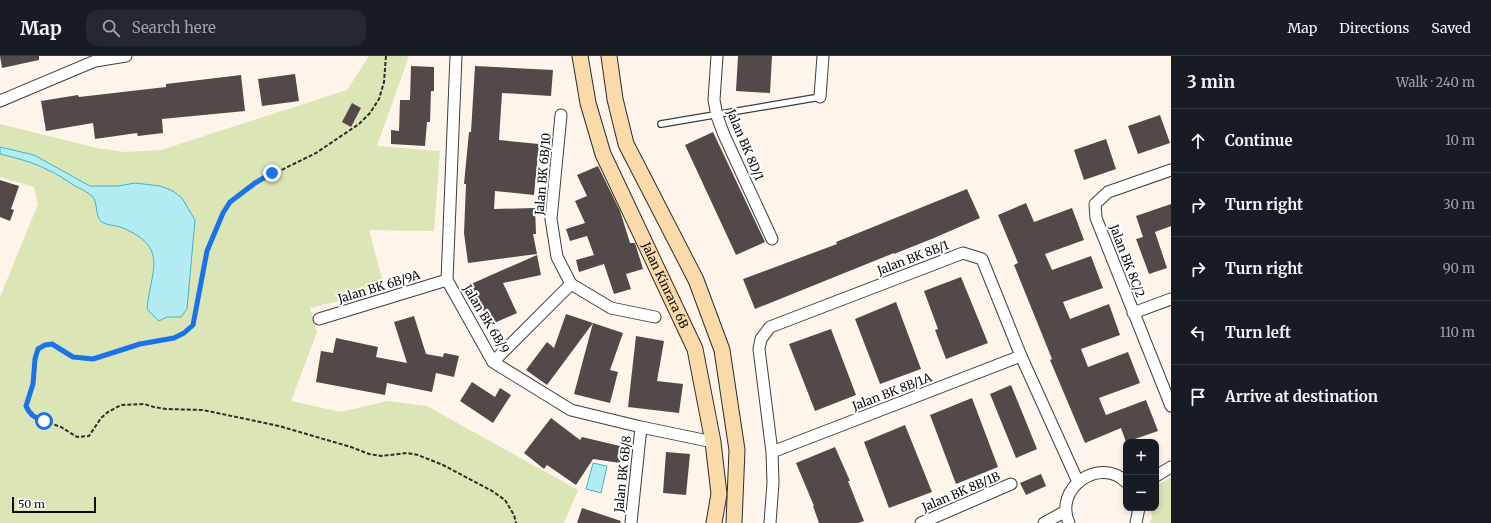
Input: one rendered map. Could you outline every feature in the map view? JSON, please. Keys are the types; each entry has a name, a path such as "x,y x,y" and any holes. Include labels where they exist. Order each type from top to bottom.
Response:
{"street":[{"path":"0,101 94,58 126,56"},
{"name":"Jalan BK 6B/9","path":"456,56 447,280 493,362 571,410 713,442"},
{"name":"Jalan Kinrara 6B","path":"580,56 588,103 603,154 695,349 713,442 719,494 714,523"},
{"path":"609,56 615,99 626,144 696,280 722,350 737,450 734,523"},
{"name":"Jalan BK 8D/1","path":"717,56 714,100 717,115 724,135 772,239"},
{"path":"820,97 823,56"},
{"name":"Jalan BK 6B/10","path":"561,115 551,219 557,257 571,284"},
{"name":"Jalan BK 8C/2","path":"1170,406 1096,218 1095,204 1108,192 1171,170"},
{"name":"Jalan BK 8B/1","path":"772,452 759,349 762,339 770,327 963,253 982,259 1021,356 1078,482"},
{"name":"Jalan BK 6B/9A","path":"319,319 447,280"},
{"path":"493,362 571,284 610,308 655,317"},
{"path":"1133,313 1171,299"},
{"name":"Jalan BK 8B/1A","path":"772,452 1021,356"},
{"name":"Jalan BK 6B/8","path":"631,523 641,427"},
{"path":"770,523 773,483 772,452"},
{"path":"1158,475 1171,467"},
{"path":"1069,523 1066,511 1068,495 1078,482 1092,474 1107,473 1123,479"},
{"name":"Jalan BK 8B/1B","path":"921,523 1011,484"},
{"path":"1044,523 1066,511"},
{"path":"1136,523 1138,511"}],"lane":[{"path":"661,124 820,97"}],"path":[{"path":"386,56 384,82 380,99 370,113 359,124 316,153 255,183 230,202 223,213 207,251 193,325 184,333 174,338 140,344 93,359 73,357 52,344 45,345 38,349 35,359 33,384 26,406 29,412 36,418 61,427 77,437 89,436 101,418 108,412 121,405 144,404 166,409 203,410 279,426 351,447 369,454 381,456 407,453 418,455 443,465 492,491 505,500 514,515 516,523"}],"green space":[{"path":"369,56 409,56 377,146 440,151 434,231 369,230 385,290 310,308 317,332 291,401 341,412 387,401 427,406 578,490 564,523 0,523 0,297 38,204 34,187 0,177 0,124 97,148 125,152 161,150 347,90"},
{"path":"1171,477 1171,523 1150,523 1152,517 1151,511 1159,511 1159,484"}],"water":[{"path":"0,147 34,155 90,186 118,186 135,183 160,186 173,191 182,198 195,220 187,309 181,317 167,317 159,321 147,309 154,261 152,252 147,243 123,228 102,222 98,217 95,200 87,192 41,167 24,160 0,154"},
{"path":"593,463 607,466 601,493 586,489"}],"building":[{"path":"0,56 39,56 39,60 2,68"},
{"path":"738,56 772,56 770,93 736,91"},
{"path":"411,66 434,67 434,91 431,91 430,122 427,122 425,146 391,144 391,130 399,131 400,100 410,100"},
{"path":"475,66 553,70 551,96 502,93 499,140 539,144 534,195 495,191 494,209 535,208 536,234 533,234 537,254 468,263 464,233 466,184 464,184 469,132 471,132"},
{"path":"295,74 299,101 262,106 258,79"},
{"path":"241,75 245,111 162,119 163,133 138,136 137,133 95,139 93,123 46,131 41,101 78,95 79,97 166,87 166,84"},
{"path":"352,103 361,108 351,127 342,122"},
{"path":"1160,115 1170,143 1138,154 1128,126"},
{"path":"713,132 765,242 736,255 685,145"},
{"path":"1106,139 1116,169 1084,180 1074,150"},
{"path":"598,166 620,211 630,243 635,243 643,269 626,274 631,289 614,294 604,264 579,272 576,260 594,255 587,236 570,241 566,229 585,223 575,201 587,196 577,175"},
{"path":"0,180 19,186 11,209 14,210 10,221 0,217"},
{"path":"967,189 980,218 934,238 755,309 743,279 837,244 836,242"},
{"path":"1026,203 1034,222 1072,208 1084,240 1045,254 1052,270 1091,256 1103,288 1063,302 1070,319 1109,304 1120,335 1081,349 1088,367 1128,352 1140,383 1099,398 1106,415 1146,400 1158,431 1135,439 1125,439 1121,428 1085,443 1050,360 1052,359 1014,265 1018,263 998,215"},
{"path":"1171,204 1171,226 1155,232 1167,268 1149,274 1136,239 1143,237 1136,216"},
{"path":"537,255 541,275 503,283 517,313 490,325 471,284"},
{"path":"961,277 988,343 946,359 935,330 938,329 924,291"},
{"path":"896,302 921,369 880,384 855,319"},
{"path":"566,314 593,323 547,385 526,370 547,342 554,348"},
{"path":"414,316 426,354 443,357 444,353 459,356 454,377 436,373 432,392 387,383 385,395 316,382 321,351 333,353 336,338 378,347 376,357 407,363 394,322"},
{"path":"593,323 623,333 610,370 618,372 610,403 574,394"},
{"path":"831,329 856,395 815,411 789,344"},
{"path":"636,336 664,341 657,381 683,384 679,413 628,407"},
{"path":"472,382 495,397 500,388 511,395 493,423 460,401"},
{"path":"1011,385 1037,449 1016,458 990,394"},
{"path":"972,398 998,467 956,484 930,415"},
{"path":"551,418 580,440 582,437 624,447 620,463 593,459 576,485 547,465 544,469 524,453"},
{"path":"905,425 932,492 889,508 864,442"},
{"path":"835,447 850,481 848,481 864,521 858,523 819,523 814,506 796,463"},
{"path":"666,452 690,454 686,495 663,493"},
{"path":"1041,474 1046,486 1026,495 1020,483"},
{"path":"582,508 621,521 620,523 577,523"}],"route":[{"path":"44,421 36,418 29,412 26,406 33,384 35,359 38,349 45,345 52,344 73,357 80,359 93,359 128,347 174,338 184,333 193,325 207,251 223,213 230,202 255,183 272,173"}]}
